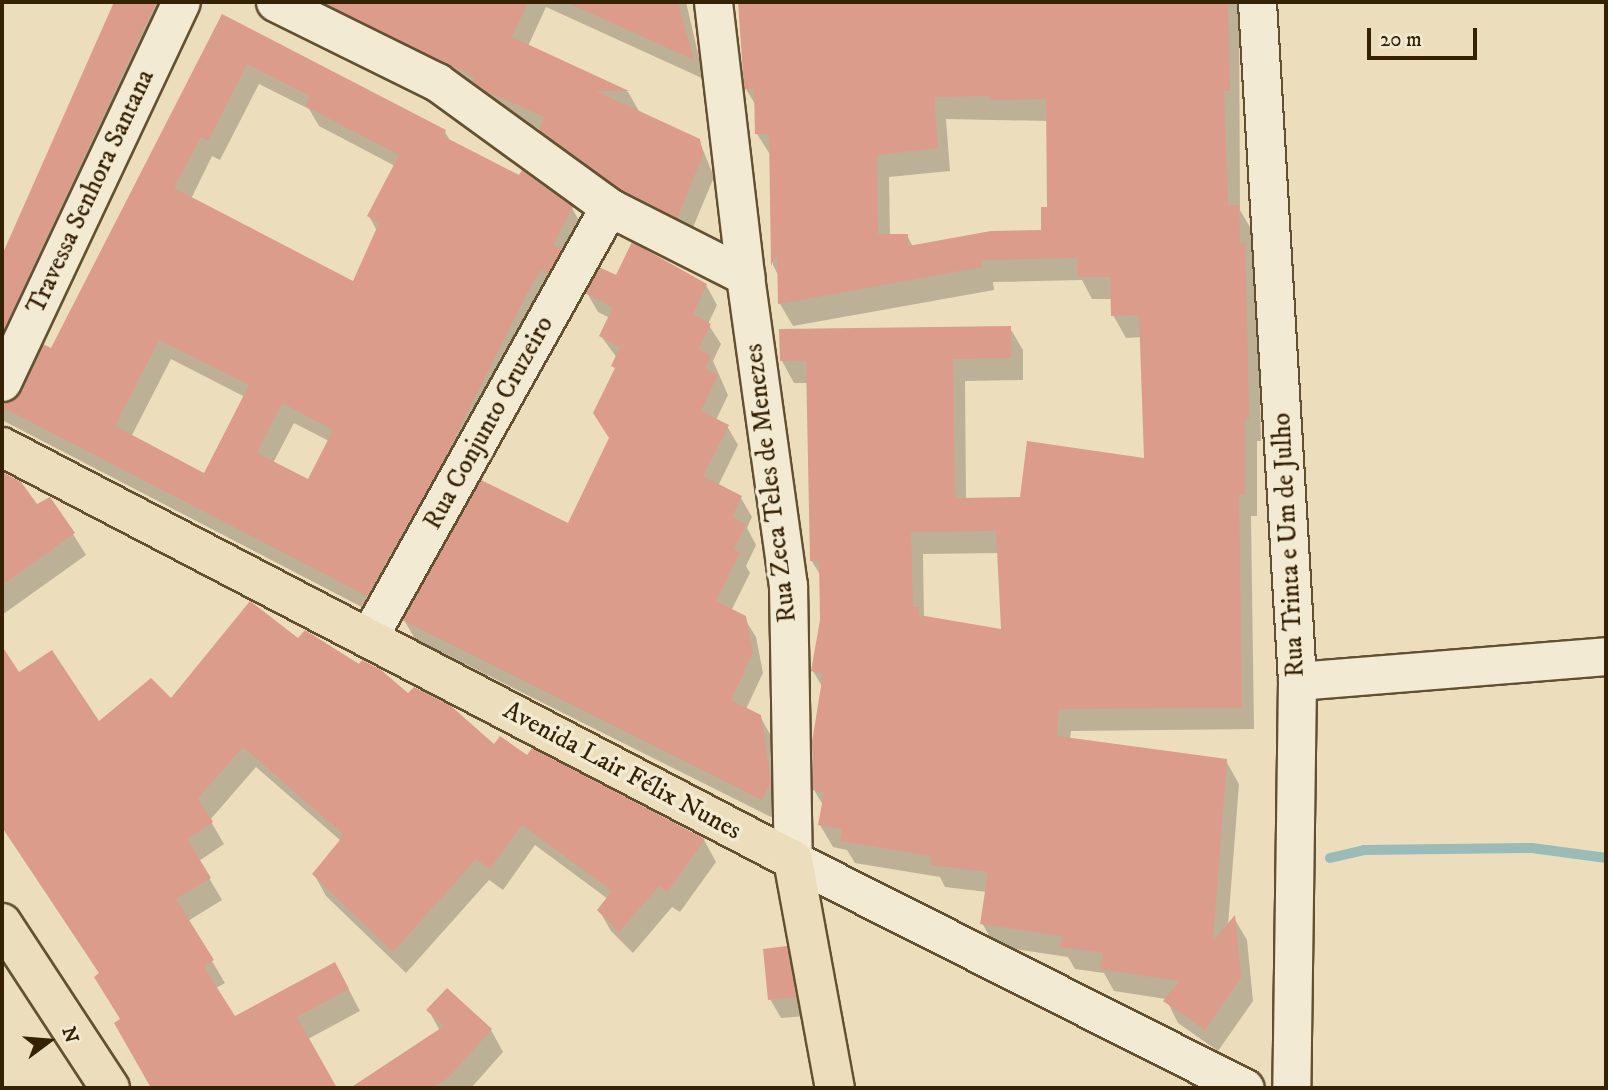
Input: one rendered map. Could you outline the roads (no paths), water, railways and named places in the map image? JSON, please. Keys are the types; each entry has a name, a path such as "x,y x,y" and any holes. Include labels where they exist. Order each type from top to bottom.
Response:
{"main road":[{"name":"Avenida Lair Félix Nunes","path":"2,447 793,860"},
{"name":"Rua Zeca Teles de Menezes","path":"793,860 835,1088"},
{"path":"2,923 110,1088"}],"street":[{"name":"Travessa Senhora Santana","path":"2,382 181,2"},
{"path":"275,2 438,82 609,207 745,276"},
{"name":"Rua Zeca Teles de Menezes","path":"713,2 745,276 788,585 793,860"},
{"name":"Rua Trinta e Um de Julho","path":"1257,2 1297,681 1291,1088"},
{"name":"Rua Conjunto Cruzeiro","path":"368,638 609,207"},
{"path":"1297,681 1606,656"},
{"name":"Avenida Lair Félix Nunes","path":"793,860 1245,1088"}],"waterway":[{"path":"1330,858 1364,850 1532,848 1606,858"}]}
